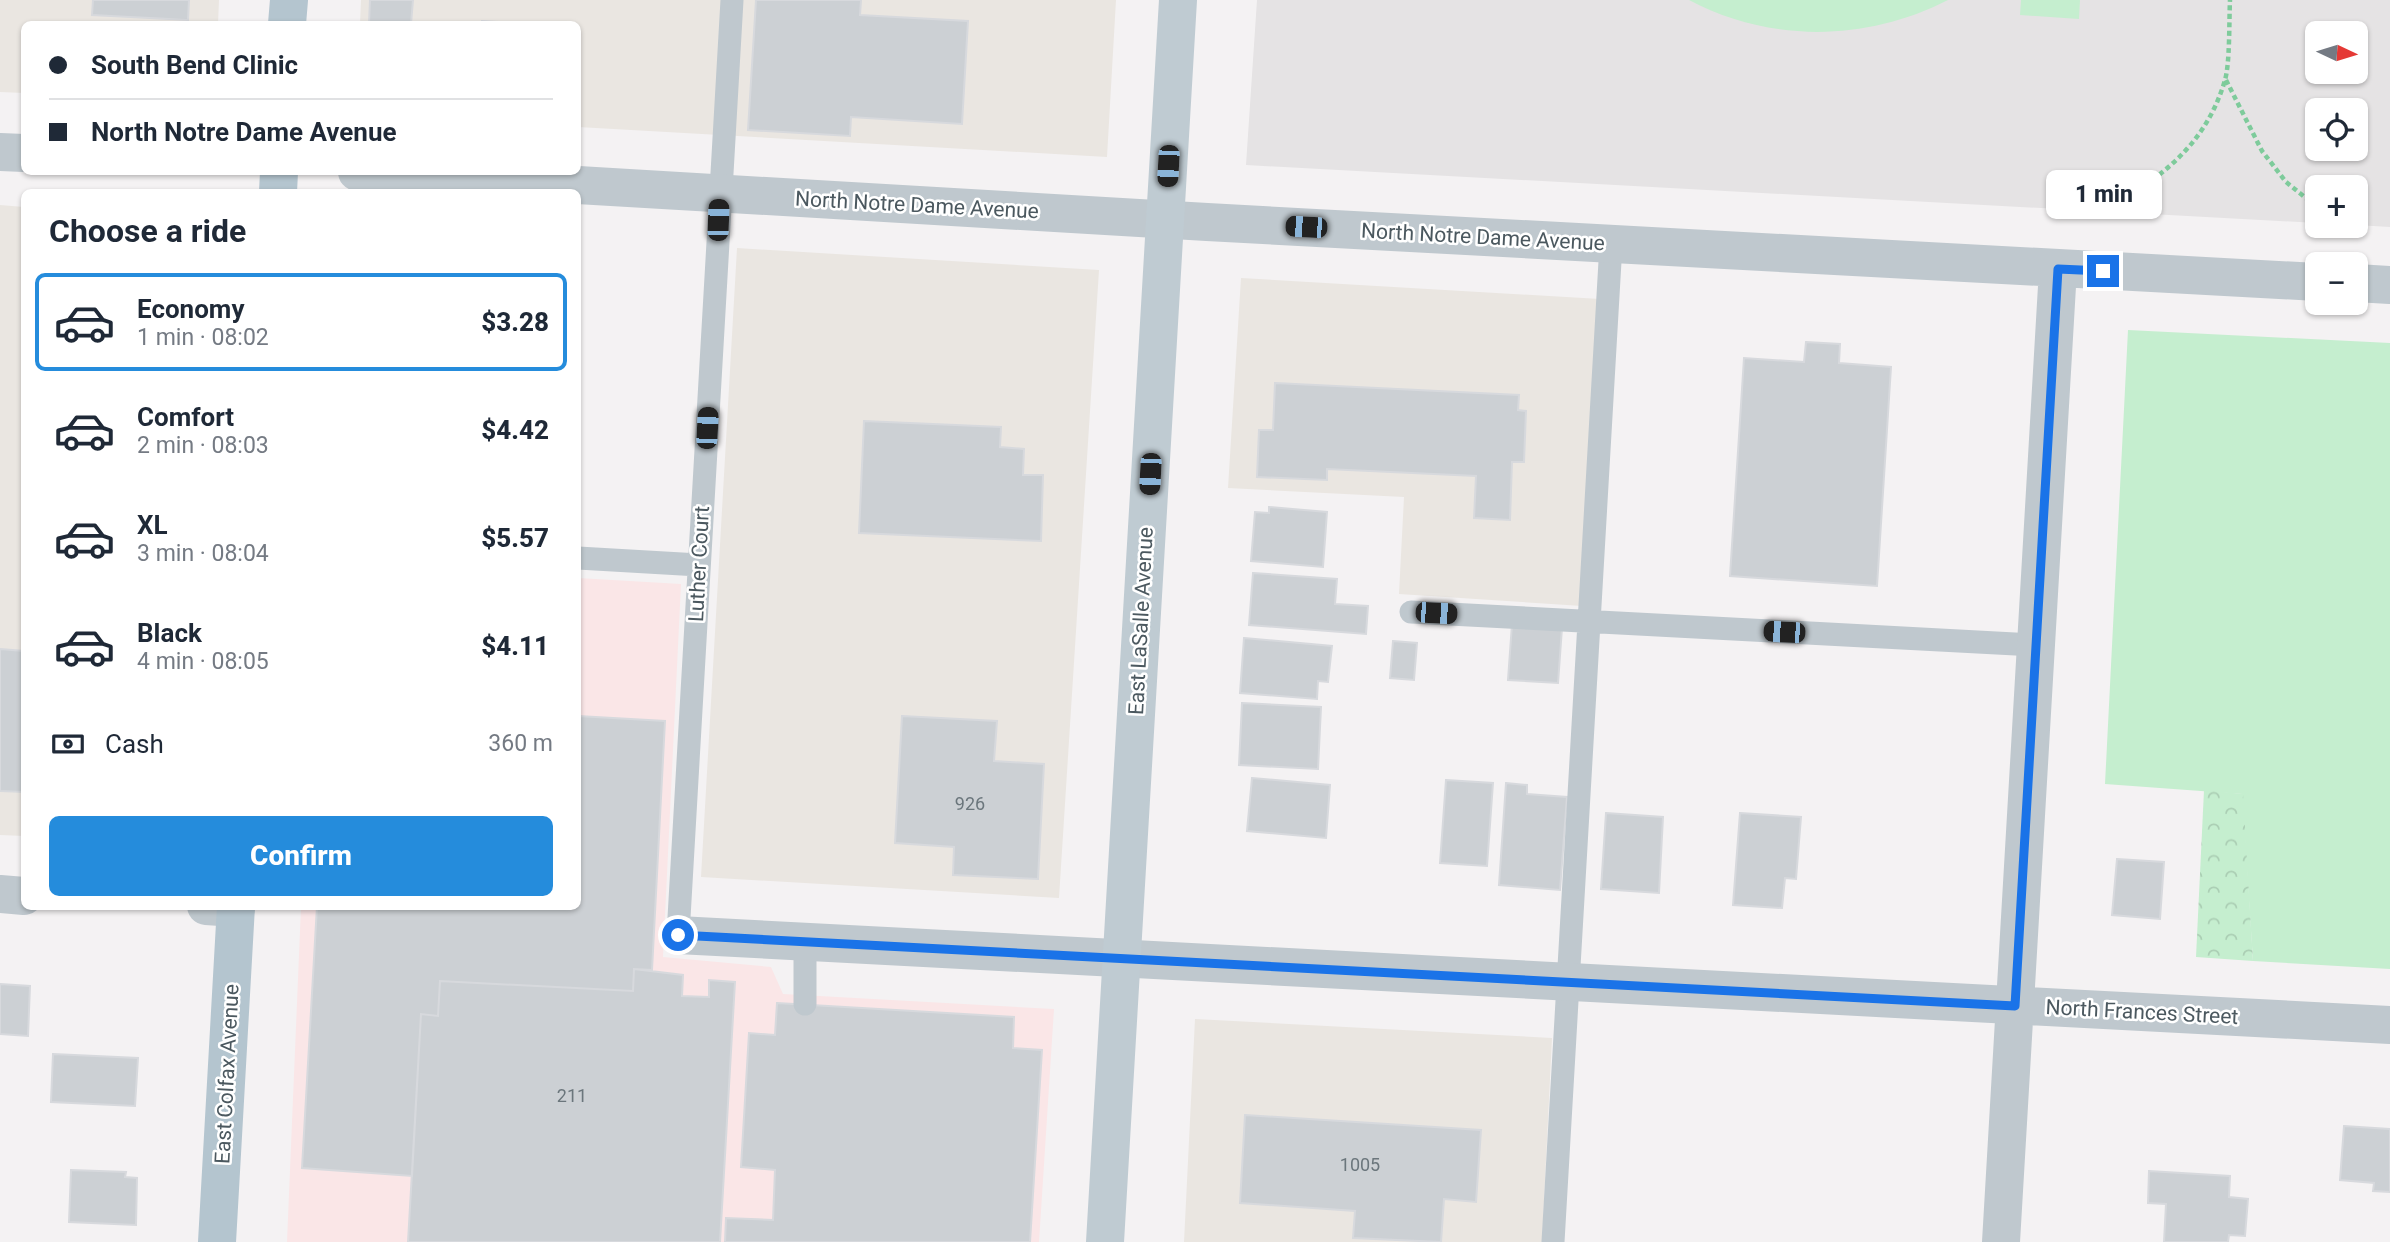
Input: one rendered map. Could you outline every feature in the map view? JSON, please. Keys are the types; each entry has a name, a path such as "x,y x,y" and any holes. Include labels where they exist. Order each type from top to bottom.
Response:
{"main road":[{"path":"288,21 289,0"},
{"name":"East Colfax Avenue","path":"217,1242 226,910"}],"street":[{"name":"East LaSalle Avenue","path":"1105,1242 1178,0"},
{"path":"0,152 21,153"},
{"name":"North Notre Dame Avenue","path":"409,175 1165,220 2305,281"},
{"path":"2001,1242 2058,269"},
{"path":"2368,284 2390,285"},
{"path":"0,894 21,896"},
{"name":"North Frances Street","path":"678,935 2390,1026"}],"lane":[{"name":"Luther Court","path":"678,935 732,0"},
{"path":"1553,1242 1611,244"},
{"path":"581,558 699,565"},
{"path":"1411,612 2036,645"},
{"path":"805,942 805,1004"}],"path":[{"path":"2095,216 2155,180 2186,150 2210,114 2226,79 2230,0"},
{"path":"2226,79 2262,151 2286,182 2305,197"}],"shaded area":[{"path":"0,0 219,0 218,21 21,21 21,93 0,92"},
{"path":"361,0 1116,0 1107,157 581,127 581,21 360,21"},
{"path":"1257,0 2390,0 2390,227 2368,226 2368,175 2305,175 2305,222 1246,165"},
{"path":"0,205 21,207 21,836 0,835"},
{"path":"737,248 1099,270 1059,898 701,877"},
{"path":"1241,278 1600,299 1582,606 1399,594 1404,497 1228,488"},
{"path":"581,578 681,584 663,957 771,967 783,994 1054,1009 1039,1242 287,1242 301,910 581,910"},
{"path":"1195,1019 1552,1038 1542,1242 1184,1242"}],"green space":[{"path":"1689,0 1948,0 1917,14 1884,24 1818,32 1752,24"},
{"path":"2021,0 2080,0 2079,19 2020,15"},
{"path":"2128,330 2390,343 2390,969 2253,961 2242,794 2105,784"},
{"path":"2204,790 2243,794 2253,961 2196,957"}],"building":[{"path":"93,0 189,0 188,20 92,15"},
{"path":"370,0 413,0 411,21 369,21"},
{"path":"756,0 861,0 860,15 968,21 962,124 851,117 850,136 748,130"},
{"path":"1806,342 1840,344 1839,363 1891,367 1877,586 1730,576 1744,358 1804,362"},
{"path":"1275,383 1519,395 1518,410 1526,411 1524,462 1512,462 1510,520 1474,518 1476,476 1327,469 1327,480 1257,477 1259,430 1273,430"},
{"path":"864,421 1001,427 1000,447 1024,449 1023,475 1043,475 1041,541 859,533"},
{"path":"1269,507 1327,512 1323,567 1251,561 1255,512 1269,513"},
{"path":"1253,573 1337,579 1335,604 1368,606 1366,634 1249,625"},
{"path":"1512,624 1562,628 1558,683 1508,680"},
{"path":"1244,638 1332,646 1328,682 1318,681 1317,699 1240,693"},
{"path":"1393,641 1417,643 1414,680 1390,678"},
{"path":"0,649 21,651 21,792 0,791"},
{"path":"1242,703 1321,707 1318,769 1239,765"},
{"path":"581,716 665,721 652,970 634,969 633,991 440,981 438,1016 421,1014 412,1176 302,1168 317,910 581,910"},
{"path":"902,716 997,721 994,761 1044,764 1038,879 953,875 954,847 895,843"},
{"path":"1252,778 1330,785 1326,838 1247,831"},
{"path":"1446,780 1493,783 1487,866 1440,863"},
{"path":"1506,783 1527,785 1527,794 1567,797 1560,890 1499,885"},
{"path":"1606,813 1663,817 1659,893 1601,889"},
{"path":"1740,813 1801,817 1796,879 1785,878 1782,908 1733,905"},
{"path":"2117,859 2164,862 2160,919 2112,915"},
{"path":"634,969 683,975 682,996 709,997 709,980 735,982 720,1242 408,1242 421,1014 438,1016 440,981 633,991"},
{"path":"0,984 30,986 28,1036 0,1034"},
{"path":"777,1003 1014,1017 1013,1048 1042,1050 1030,1242 725,1242 726,1218 773,1220 775,1170 741,1167 749,1033 775,1035"},
{"path":"53,1054 138,1058 135,1106 51,1102"},
{"path":"1245,1115 1481,1130 1476,1202 1444,1199 1441,1242 1353,1238 1355,1211 1240,1203"},
{"path":"2344,1126 2390,1129 2390,1192 2373,1191 2374,1183 2340,1180"},
{"path":"71,1170 126,1172 125,1177 137,1178 136,1225 69,1222"},
{"path":"2149,1171 2230,1176 2229,1197 2248,1199 2245,1236 2229,1235 2228,1242 2164,1242 2166,1204 2148,1203"}],"route":[{"path":"678,935 2015,1006 2058,269 2103,271"}]}
